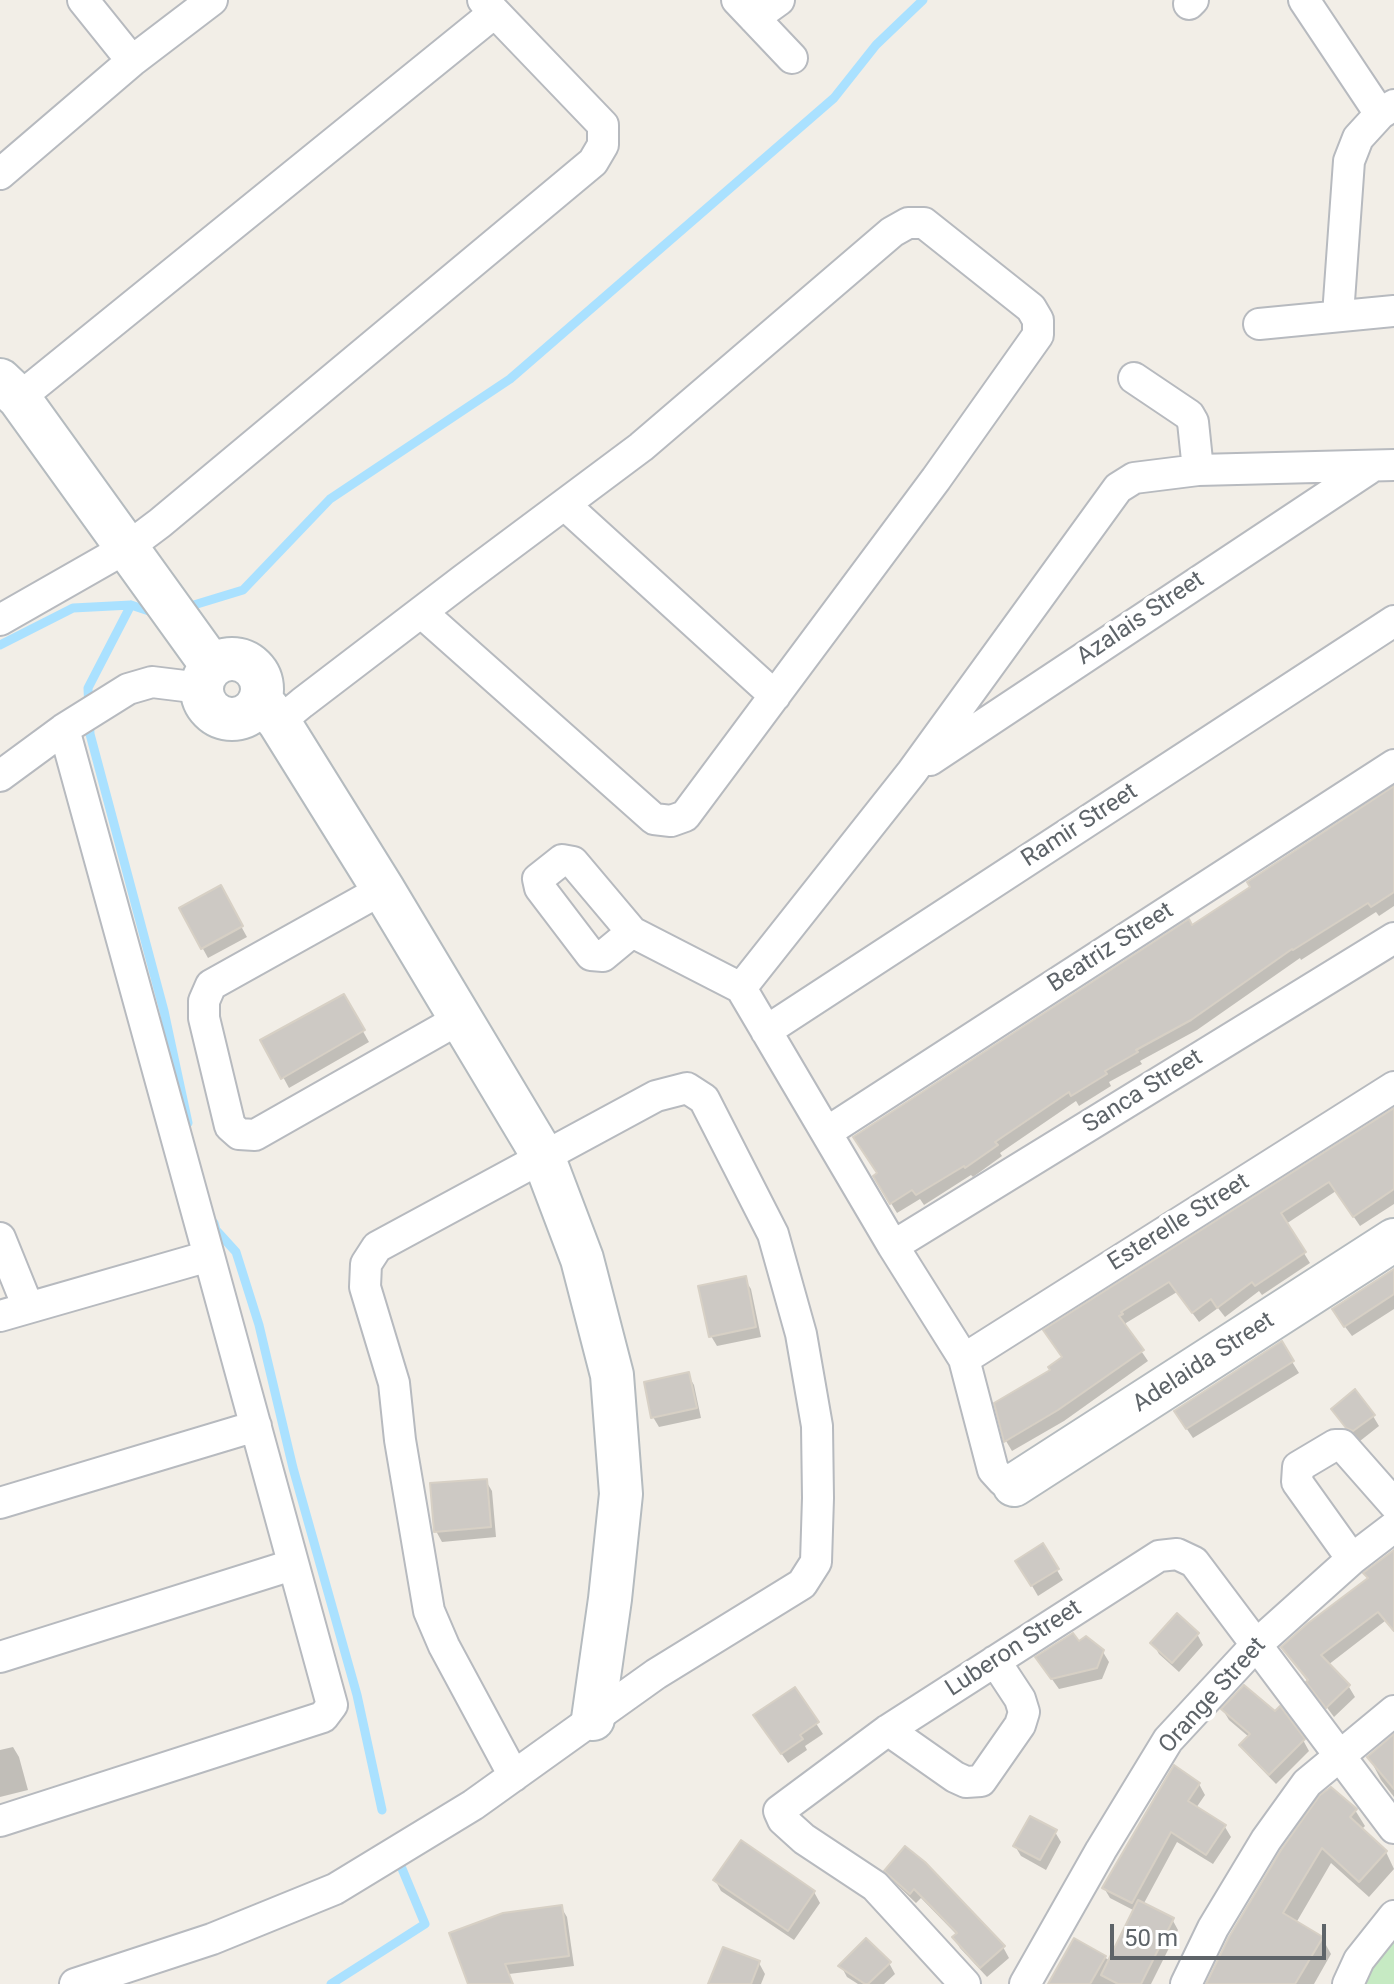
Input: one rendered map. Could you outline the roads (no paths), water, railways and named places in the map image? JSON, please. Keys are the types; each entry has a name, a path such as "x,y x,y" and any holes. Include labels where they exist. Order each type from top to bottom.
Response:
{"street":[{"path":"83,0 132,61"},
{"path":"0,174 132,61 212,0"},
{"path":"779,0 745,9 792,58"},
{"path":"1307,1 1387,109 1358,138 1349,161 1338,315"},
{"path":"0,620 128,547 593,162 603,145 603,125 489,7 9,389 128,547 187,633 207,677 203,700 220,717 232,719 244,717 254,710 269,710 421,612 641,447 892,232 908,223 924,223 1031,308 1038,320 1038,335 936,479 685,816 671,821 654,819 421,612"},
{"path":"1259,324 1394,311"},
{"path":"1134,378 1189,415 1193,422 1198,470"},
{"path":"741,988 912,772 1118,488 1134,478 1198,470 1382,466"},
{"name":"Azalais Street","path":"912,772 1382,466"},
{"path":"565,505 775,696"},
{"name":"Ramir Street","path":"766,1031 1394,621"},
{"path":"0,776 69,726 128,689 152,682 207,677"},
{"path":"269,710 383,889 543,1156 582,1259 612,1375 621,1494 593,1719"},
{"path":"0,1821 323,1717 332,1705 69,726"},
{"name":"Beatriz Street","path":"827,1132 1394,765"},
{"path":"383,889 211,985 204,1001 204,1018 230,1126 239,1134 255,1135 461,1018"},
{"path":"632,932 741,988 893,1246 964,1359 993,1470 1003,1481 1014,1485"},
{"name":"Sanca Street","path":"893,1246 1394,938"},
{"name":"Esterelle Street","path":"964,1359 1394,1087"},
{"path":"75,1984 212,1939 335,1889 473,1805 514,1776 656,1674 802,1584 816,1562 817,1426 801,1334 773,1234 704,1099 687,1088 656,1096 377,1247 366,1264 365,1287 394,1383 400,1440 429,1611 444,1646 514,1776"},
{"path":"0,1238 14,1312 209,1256"},
{"name":"Adelaida Street","path":"1014,1485 1394,1240"},
{"path":"0,1503 256,1426"},
{"path":"1352,1559 1297,1482 1298,1467 1335,1445 1342,1445 1394,1504"},
{"name":"Orange Street","path":"1025,1984 1168,1740 1256,1645 1352,1559 1394,1527"},
{"name":"Luberon Street","path":"965,1984 875,1886 804,1839 783,1820 779,1811 888,1730 1159,1556 1177,1554 1194,1562 1394,1828"},
{"path":"0,1657 292,1565"},
{"path":"888,1730 955,1777 966,1782 981,1781 1020,1725 1024,1712 1020,1699 995,1661"},
{"path":"1186,1984 1213,1928 1266,1840 1307,1783 1394,1711"},
{"path":"1348,1984 1359,1960 1394,1916"}],"waterway":[{"path":"184,608 243,590 330,499 510,379 834,98 876,45 923,0"},
{"path":"131,605 88,688 90,734 164,1011 188,1123"},
{"path":"0,645 73,608 131,605 158,614"},
{"path":"214,1223 216,1230 236,1252 259,1325 293,1468 357,1695 382,1810"},
{"path":"331,1984 425,1924 398,1859"}]}
